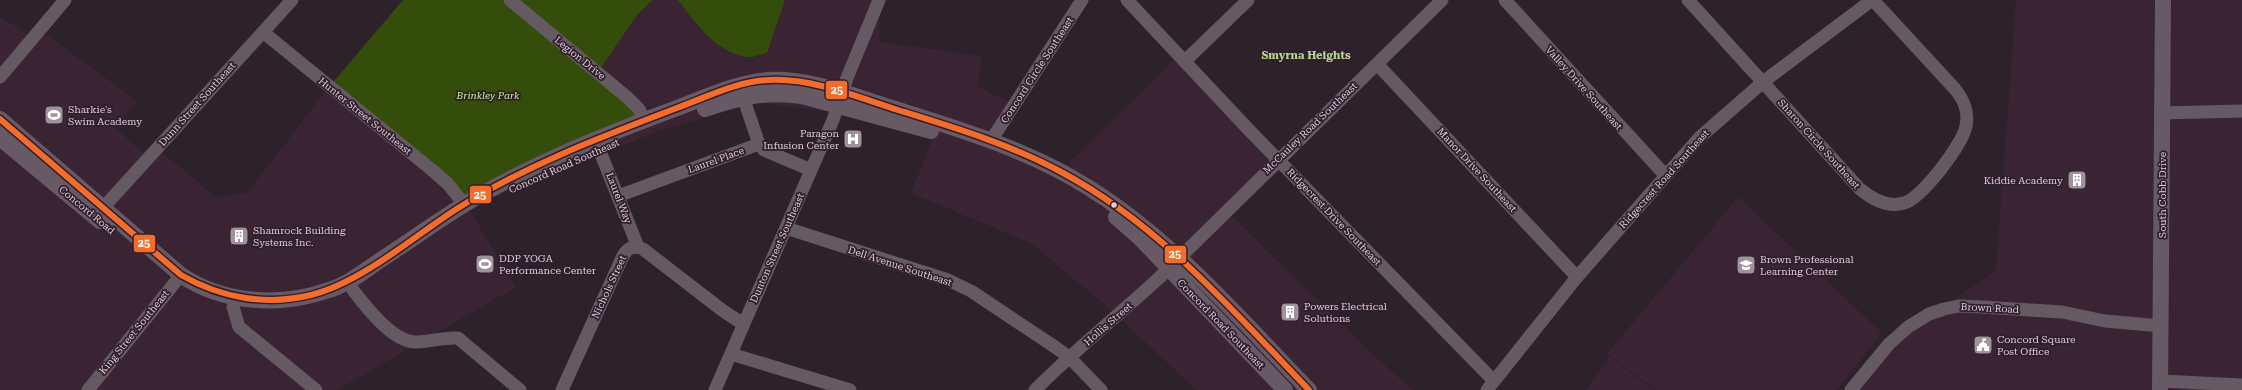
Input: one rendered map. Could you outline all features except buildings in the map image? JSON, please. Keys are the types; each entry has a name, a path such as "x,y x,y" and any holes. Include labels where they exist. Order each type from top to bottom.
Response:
{"main road":[{"name":"South Cobb Drive","path":"2160,386 2163,0"},
{"name":"Concord Road Southeast","path":"178,279 237,298 265,301 312,295 349,282 464,204 559,155 722,91 755,82 790,81 839,99 995,151 1041,171 1064,183 1116,217 1285,390"},
{"name":"Concord Road Southeast","path":"178,279 205,299 233,307 258,310 284,310 326,301 353,290 493,199 555,168 599,149 666,123 743,97 766,93 839,99 992,140 1044,163 1086,186 1131,216 1179,257 1309,390"},
{"name":"Concord Road","path":"0,119 44,155 178,279"},
{"name":"Concord Road","path":"0,138 178,279"}],"street":[{"path":"0,77 65,0"},
{"name":"Dunn Street Southeast","path":"102,209 292,0"},
{"name":"Legion Drive","path":"510,0 628,98 639,109 644,121"},
{"name":"Dunton Street Southeast","path":"715,390 811,170 880,0"},
{"name":"Concord Circle Southeast","path":"992,140 1082,0"},
{"name":"Ridgecrest Drive Southeast","path":"1127,0 1490,385"},
{"path":"1185,61 1248,0"},
{"name":"McCauley Road Southeast","path":"1179,257 1442,0"},
{"name":"Valley Drive Southeast","path":"1505,0 1665,175"},
{"name":"Sharon Circle Southeast","path":"1688,0 1850,179 1868,196 1885,203 1905,203 1917,195 1959,142 1966,126 1967,115 1963,101 1955,89 1872,0"},
{"name":"Ridgecrest Road Southeast","path":"1490,385 1577,277 1665,175 1712,126 1763,82 1872,0"},
{"name":"Hunter Street Southeast","path":"263,32 432,170 448,184 464,204"},
{"name":"Manor Drive Southeast","path":"1377,64 1577,277"},
{"path":"743,97 759,144 764,150 811,170"},
{"path":"2162,113 2242,111"},
{"name":"Laurel Place","path":"618,196 759,144"},
{"name":"Laurel Way","path":"599,149 638,247"},
{"name":"Dell Avenue Southeast","path":"786,228 948,280 971,292 1069,357 1101,390"},
{"name":"Nichols Street","path":"562,390 624,253 628,248 638,247 651,255 722,310 743,324"},
{"name":"Hollis Street","path":"1035,390 1069,357 1118,316 1179,257"},
{"name":"King Street Southeast","path":"88,390 178,279"},
{"path":"353,290 384,325 400,338 416,342 447,337 458,338 520,390"},
{"name":"Brown Road","path":"1851,390 1889,344 1908,327 1929,314 1944,309 1959,306 2062,312 2105,321 2161,326"},
{"path":"233,307 239,327 310,388"},
{"path":"731,354 850,390"},
{"path":"2160,386 2242,385"}],"shaded area":[{"path":"653,0 678,0 701,31 767,53 785,0 880,0 879,42 982,56 977,87 1020,106 1001,137 1067,165 1182,52 1284,166 1232,216 1365,347 1412,390 1196,390 1118,316 1031,243 911,193 937,127 840,99 823,111 757,103 661,130 468,208 521,295 515,288 337,390 0,390 0,17 27,33 40,30 137,101 115,127 141,152 157,148 216,197 247,193 329,87 598,72 638,14"},
{"path":"2016,0 2242,0 2242,390 1855,390 1897,338 1996,271"},
{"name":"Brown Professional Learning Center","path":"1738,197 1882,333 1836,390 1656,390 1607,354"},
{"path":"1610,357 1653,390 1586,390"}],"green space":[{"name":"Brinkley Park","path":"403,0 653,0 638,14 598,72 646,124 467,208 329,87"},
{"path":"678,0 785,0 767,53 746,57 735,54 715,42 691,18"}],"transit line":[{"name":"25","path":"0,119 181,275 196,283 228,294 244,298 277,300 311,295 348,281 481,194 563,153 734,86 770,80 803,82 853,95 984,138 1044,163 1098,194 1132,218 1164,244 1224,301 1309,390"}],"place":[{"name":"Sharkie's Swim Academy","path":"54,115"},
{"name":"Paragon Infusion Center","path":"853,139"},
{"name":"Kiddie Academy","path":"2077,180"},
{"name":"Shamrock Building Systems Inc.","path":"239,236"},
{"name":"DDP YOGA Performance Center","path":"485,264"},
{"name":"Brown Professional Learning Center","path":"1746,265"},
{"name":"Powers Electrical Solutions","path":"1290,312"},
{"name":"Concord Square Post Office","path":"1983,345"}],"district":[{"name":"Smyrna Heights","path":"1306,55"}]}
